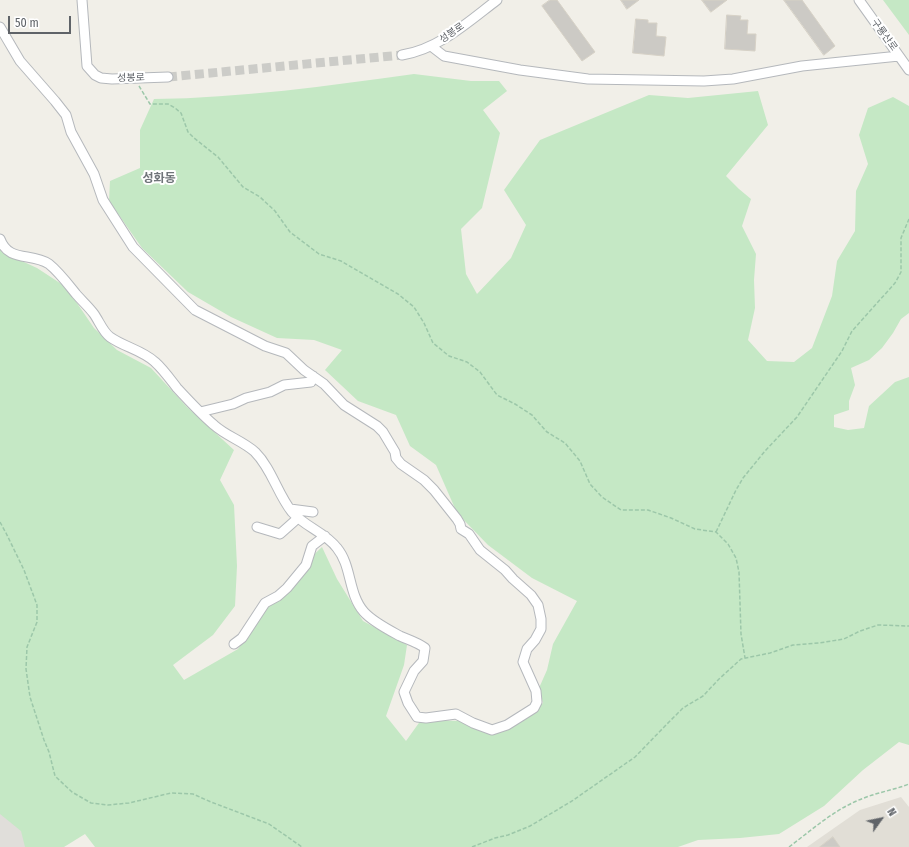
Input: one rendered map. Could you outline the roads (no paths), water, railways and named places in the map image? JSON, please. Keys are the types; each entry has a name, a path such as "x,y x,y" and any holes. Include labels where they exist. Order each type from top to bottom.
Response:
{"street":[{"name":"성봉로","path":"82,0 87,66 95,75 101,78 112,79 168,77"},
{"name":"성봉로","path":"402,55 414,53 431,46 497,0"},
{"name":"구룡산로","path":"859,0 909,70"},
{"path":"0,27 20,61 55,100 66,115 70,132 94,174 103,200 133,247 195,310 265,346 286,353 304,370 324,384 344,404 380,429 386,437 396,458 401,464 424,480 434,490 457,519 461,529 469,534 480,550 505,570 536,600 541,618 541,628 535,640 527,649 523,662 536,691 536,702 534,708 508,725 492,730 473,723 456,714 426,718 417,716 408,703 404,692 414,671 423,661 425,648 400,636 372,619 365,612 358,603 354,593 345,561 330,538 298,518 290,509 280,495 272,474 254,452 214,426 189,401 155,362 137,350 108,336 94,315 50,265 35,258 16,256 7,252 0,239"},
{"path":"431,46 444,56 563,77 652,81 704,81 733,79 802,66 899,56"},
{"path":"200,412 270,392 284,385 311,382 313,376"},
{"path":"290,509 313,512"},
{"path":"257,527 280,534 298,518"},
{"path":"234,644 242,638 264,603 278,596 295,579 306,565 312,546 325,536"}],"tunnel":[{"path":"168,77 402,55"}],"district":[{"name":"성화동","path":"159,179"}]}
